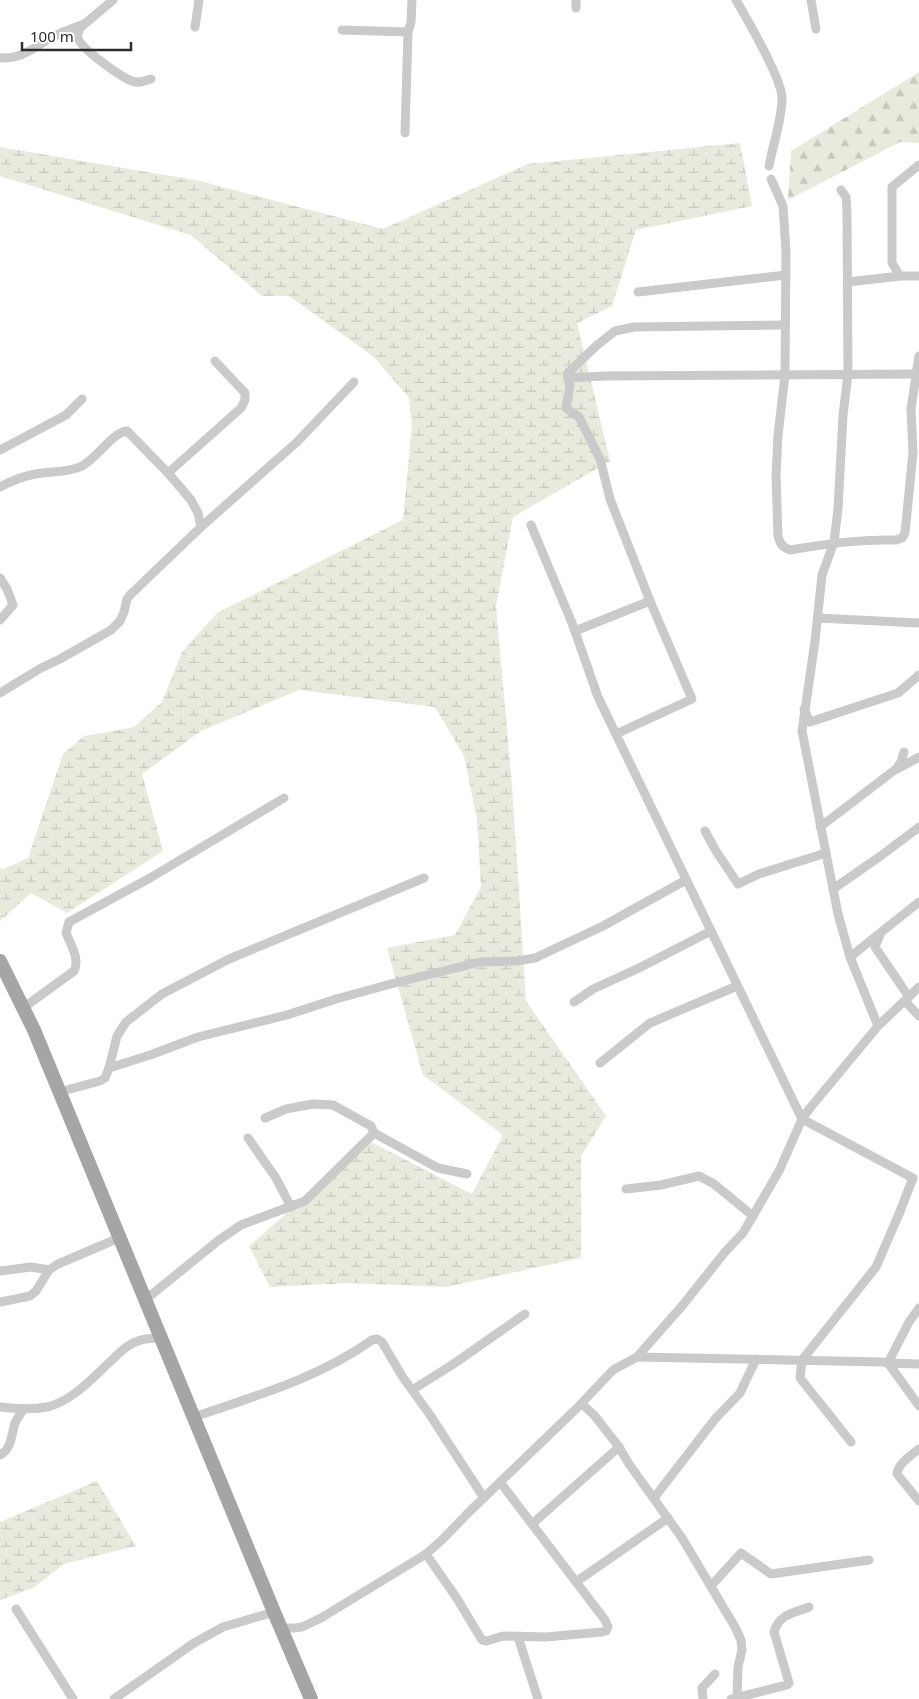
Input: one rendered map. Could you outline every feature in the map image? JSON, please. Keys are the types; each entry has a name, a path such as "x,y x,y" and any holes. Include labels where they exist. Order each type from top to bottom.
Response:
{"main road":[{"path":"0,961 23,1008 59,1092 274,1612 312,1699"}],"street":[{"path":"195,27 199,0"},
{"path":"404,133 408,32 411,22 412,0"},
{"path":"736,0 778,81 782,96 769,166"},
{"path":"811,0 816,29"},
{"path":"109,1 90,21 81,27 78,32 78,38 83,47 132,81 141,83 151,79"},
{"path":"0,58 21,56 49,38 90,21"},
{"path":"342,30 408,32"},
{"path":"900,276 892,263 892,188 919,166"},
{"path":"771,179 783,206 786,275 785,375 778,435 776,475 780,543 784,548 790,550 834,542 896,540 902,538 905,533 913,452 911,409 919,356"},
{"path":"841,190 846,197 848,374 842,415 838,509 834,542 822,575 818,618 802,731 838,914 850,957 878,1026"},
{"path":"638,292 786,275"},
{"path":"848,282 900,276 919,276"},
{"path":"616,734 692,699 650,601 610,499 600,459 579,417 566,408 570,386 567,374 596,346 615,331 634,327 785,325"},
{"path":"168,474 241,408 245,400 245,393 215,361"},
{"path":"568,378 605,376 917,374"},
{"path":"0,693 40,668 111,630 120,621 127,598 201,527 297,442 354,382"},
{"path":"0,450 66,415 82,399"},
{"path":"0,487 29,476 77,468 98,454 116,435 122,431 127,431 131,433 191,500 198,513 201,527"},
{"path":"531,525 575,630 598,697 802,1119 912,1178 876,1267 802,1360 800,1378 851,1442"},
{"path":"0,578 7,589 12,605 0,620"},
{"path":"575,630 650,601"},
{"path":"818,618 919,623"},
{"path":"804,709 810,722 898,693 919,675"},
{"path":"896,770 904,752"},
{"path":"820,827 896,770 919,757"},
{"path":"23,1008 74,971 77,965 66,933 69,922 150,878 284,798"},
{"path":"833,889 919,827"},
{"path":"705,830 716,851 738,884 759,874 826,853"},
{"path":"59,1092 105,1078 118,1036 126,1022 162,994 230,959 424,878"},
{"path":"109,1068 198,1037 287,1015 336,998 395,982 480,962 517,961 535,958 603,926 686,880"},
{"path":"850,957 919,902"},
{"path":"574,1002 593,988 639,968 711,931"},
{"path":"881,932 874,947 919,1016"},
{"path":"600,1063 650,1023 737,986"},
{"path":"281,1628 302,1627 321,1618 426,1554 582,1404 617,1366 637,1357 743,1233 779,1171 802,1119 878,1026 919,987"},
{"path":"265,1118 286,1109 313,1104 333,1105 371,1126 374,1133 438,1168 467,1174"},
{"path":"145,1300 234,1230 305,1201 374,1133"},
{"path":"248,1138 276,1178 291,1207"},
{"path":"626,1189 660,1185 699,1176 714,1184 753,1216"},
{"path":"0,1302 30,1296 36,1291 49,1270 58,1264 119,1238"},
{"path":"0,1271 31,1267 49,1270"},
{"path":"888,1363 909,1322 919,1308"},
{"path":"412,1390 452,1365 525,1314"},
{"path":"0,1408 48,1407 62,1401 77,1392 122,1351 135,1342 161,1338"},
{"path":"194,1417 278,1388 331,1365 372,1340 377,1339 382,1342 484,1498"},
{"path":"637,1357 919,1364"},
{"path":"654,1498 715,1419 740,1393 756,1359"},
{"path":"888,1363 919,1406"},
{"path":"582,1404 594,1415 619,1447 668,1518 736,1626 742,1650 734,1698 789,1683 774,1632 776,1623 781,1618 810,1608"},
{"path":"0,1456 10,1446 16,1422 23,1409"},
{"path":"532,1524 619,1447"},
{"path":"919,1449 901,1464 897,1469 897,1474 919,1501"},
{"path":"426,1554 456,1597 482,1640 487,1641 503,1636 546,1637 606,1631 608,1627 605,1620 500,1482"},
{"path":"576,1582 668,1518"},
{"path":"711,1586 741,1553 771,1574 869,1560"},
{"path":"16,1609 73,1699"},
{"path":"114,1699 180,1651 211,1633 224,1627 274,1612"},
{"path":"518,1636 538,1699"},
{"path":"703,1699 702,1688 715,1674"}],"green space":[{"path":"919,72 919,143 900,142 788,200 791,151"},
{"path":"740,143 752,206 636,230 612,306 577,323 610,461 513,517 496,606 512,785 526,1001 606,1116 581,1156 581,1258 445,1287 349,1283 270,1287 249,1246 369,1141 472,1194 503,1135 423,1075 387,948 455,935 481,887 477,819 464,756 435,707 299,690 201,731 142,774 163,851 67,913 31,893 0,921 0,868 4,869 28,858 63,754 84,736 134,727 162,702 182,652 217,613 403,520 412,425 409,398 374,357 289,296 262,296 191,235 0,176 0,147 200,181 383,229 528,164"},
{"path":"97,1481 136,1546 64,1564 33,1588 0,1600 0,1522"}]}
